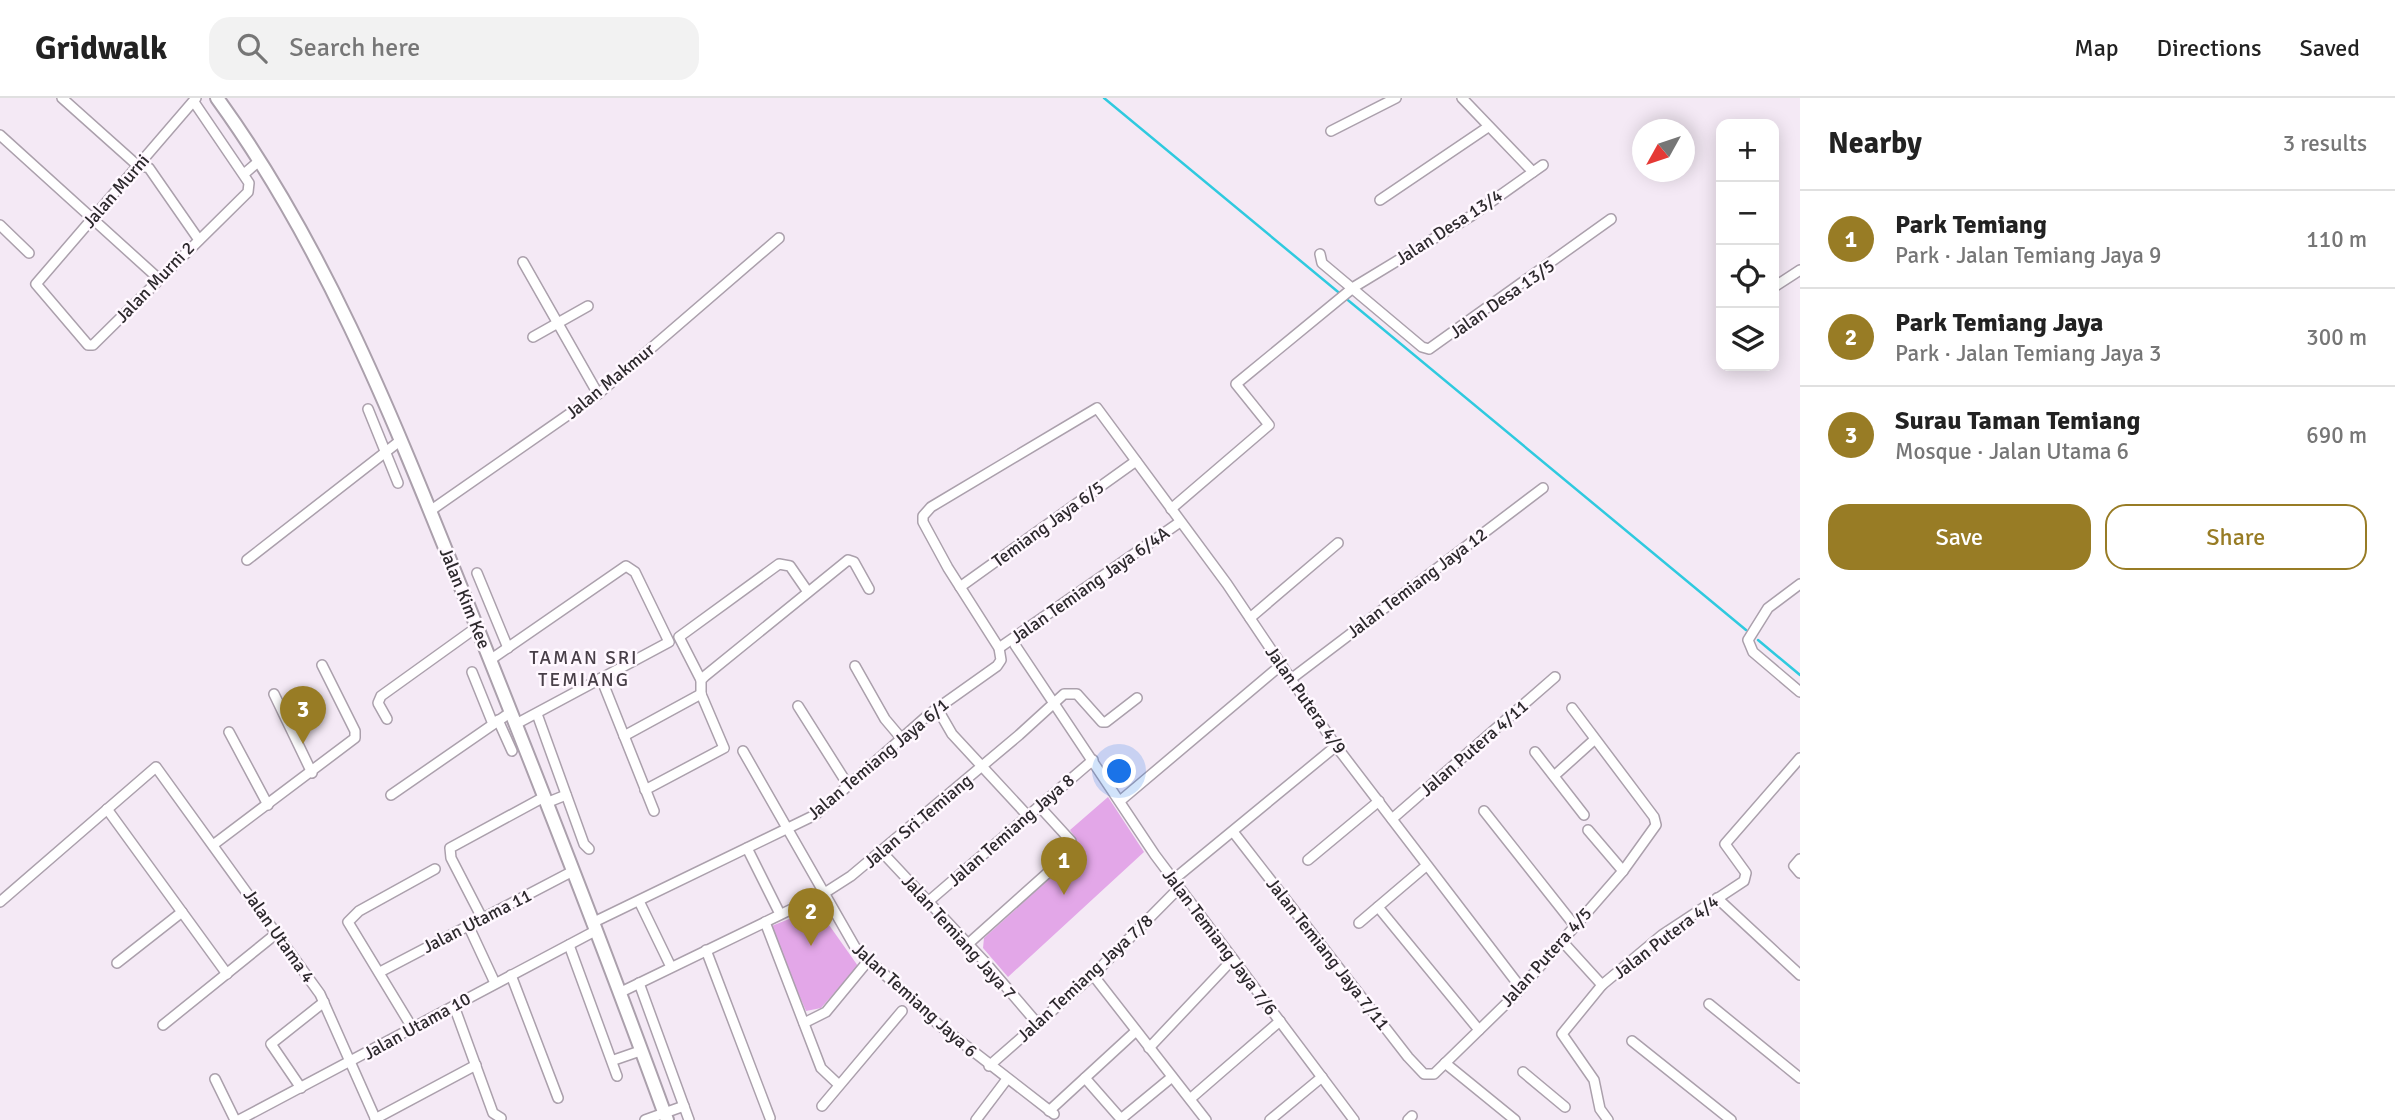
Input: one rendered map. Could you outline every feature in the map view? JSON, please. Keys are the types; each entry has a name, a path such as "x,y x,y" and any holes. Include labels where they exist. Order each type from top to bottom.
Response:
{"street":[{"name":"Jalan Murni 2","path":"36,284 91,346 199,240 149,168 137,165 62,98"},
{"name":"Jalan Kim Kee","path":"217,98 249,169 293,213 334,289 401,440 516,724 665,1117"},
{"path":"1462,98 1533,172"},
{"name":"Jalan Murni","path":"36,284 195,99"},
{"path":"195,99 249,169 248,192 199,240"},
{"path":"1331,131 1389,100"},
{"path":"1380,200 1488,127"},
{"path":"2,141 159,279"},
{"name":"Jalan Desa 13/4","path":"1171,509 1269,425 1236,384 1354,287 1471,216 1543,165"},
{"name":"Jalan Desa 13/5","path":"1320,254 1322,263 1354,287 1422,347 1435,347 1611,219"},
{"path":"0,225 29,253"},
{"name":"Jalan Makmur","path":"430,511 598,394 779,238"},
{"path":"523,261 598,394"},
{"path":"1779,284 1800,270"},
{"path":"533,337 588,306"},
{"name":"Jalan Putera 4/9","path":"960,587 923,522 923,516 931,507 1097,408 1250,618 1336,746 1521,988"},
{"path":"368,409 398,483"},
{"path":"247,560 401,440"},
{"name":"Temiang Jaya 6/5","path":"960,587 1136,461"},
{"name":"Jalan Temiang Jaya 12","path":"1291,679 1544,488"},
{"name":"Jalan Temiang Jaya 6/4A","path":"1001,652 1180,522"},
{"path":"1250,618 1338,543"},
{"path":"701,680 848,560 854,562 869,589"},
{"path":"645,790 724,748 715,720 701,694 701,680 679,637 779,564 790,566 807,592"},
{"path":"490,660 626,566 635,572 669,642 516,724"},
{"path":"477,573 508,648"},
{"path":"1800,584 1768,608 1748,640 1753,652 1800,692"},
{"path":"960,587 1001,652"},
{"path":"387,719 378,703 381,696 477,626"},
{"name":"Jalan Temiang Jaya 7/6","path":"1015,645 1056,702 1176,884 1354,1120"},
{"name":"Jalan Temiang Jaya 6/1","path":"594,927 639,901 815,815 937,708 997,666 1001,652"},
{"path":"1119,801 1282,664"},
{"path":"214,845 355,738 355,731 322,666"},
{"path":"855,666 885,719 901,738"},
{"path":"472,672 512,751"},
{"name":"Jalan Putera 4/11","path":"1392,819 1555,677"},
{"path":"601,678 653,811"},
{"path":"1056,702 1067,692 1077,694 1102,722 1106,722 1137,698"},
{"path":"274,694 312,773"},
{"path":"624,736 701,694"},
{"name":"Jalan Sri Temiang","path":"619,993 823,894 881,851 1056,702"},
{"path":"799,706 848,785"},
{"path":"937,708 952,734 1028,816"},
{"path":"1554,776 1594,740 1572,708"},
{"path":"391,795 511,712"},
{"path":"537,714 584,844 589,849"},
{"path":"229,732 268,805"},
{"name":"Jalan Putera 4/5","path":"1424,1074 1434,1074 1521,988 1623,871 1656,825 1654,817 1594,740"},
{"name":"Jalan Temiang Jaya 7/8","path":"989,1066 1093,975 1176,884 1336,746"},
{"name":"Jalan Temiang Jaya 6","path":"743,751 848,937 868,961 989,1066 1051,1112 1085,1078"},
{"path":"1535,752 1584,815"},
{"name":"Jalan Putera 4/4","path":"1608,1120 1600,1109 1594,1080 1562,1034 1602,985 1662,935 1746,877 1725,844 1800,758"},
{"name":"Jalan Temiang Jaya 8","path":"929,901 1093,760"},
{"name":"Jalan Utama 4","path":"107,809 156,767 278,933 324,1002 376,1119"},
{"path":"482,918 451,858 450,848 545,800 566,794"},
{"path":"1308,860 1379,802"},
{"path":"968,944 1072,851 1071,841 1039,806"},
{"path":"0,902 107,809 227,974"},
{"path":"1484,811 1575,926"},
{"path":"1588,830 1623,871"},
{"name":"Jalan Temiang Jaya 7/11","path":"1234,833 1424,1074"},
{"path":"747,848 780,914"},
{"name":"Jalan Temiang Jaya 7","path":"881,851 1037,1023"},
{"path":"1798,861 1795,869 1800,873"},
{"path":"1359,923 1426,866"},
{"path":"412,1029 380,972 350,930 348,922 359,911 435,869"},
{"name":"Jalan Utama 11","path":"380,972 573,871"},
{"path":"1717,898 1800,975"},
{"path":"639,901 671,967"},
{"path":"1378,907 1479,1030"},
{"path":"117,963 181,912"},
{"path":"765,922 821,1068 839,1086"},
{"path":"468,925 495,983"},
{"name":"Jalan Utama 10","path":"237,1120 351,1063 569,945 594,927"},
{"path":"163,1025 278,933"},
{"path":"1562,941 1602,985"},
{"path":"569,945 614,1060 617,1076"},
{"path":"706,950 770,1118"},
{"path":"1149,1048 1233,959"},
{"path":"804,1023 826,1012 868,961"},
{"path":"511,975 558,1098"},
{"path":"1093,975 1206,1120"},
{"path":"639,983 689,1120"},
{"path":"301,1088 271,1044 324,1002"},
{"path":"1709,1004 1800,1078"},
{"path":"454,1006 493,1113 501,1118"},
{"path":"822,1106 902,1011"},
{"path":"1190,1099 1280,1021"},
{"path":"1136,1031 1085,1078 1121,1119 1172,1077"},
{"path":"1632,1041 1731,1120"},
{"path":"614,1060 640,1051"},
{"path":"1445,1063 1515,1120"},
{"path":"376,1119 476,1065"},
{"path":"1523,1072 1565,1107"},
{"path":"1270,1120 1322,1077"},
{"path":"215,1079 237,1120"},
{"path":"976,1120 1007,1079"},
{"path":"645,1120 665,1117 684,1107"}],"shaded area":[{"path":"1108,797 1144,852 1008,977 983,948 984,938 1078,853 1076,839 1070,830"},
{"path":"817,908 858,966 821,1008 806,1011 769,927"}],"waterway":[{"path":"1104,98 1746,630"},
{"path":"1758,640 1800,675"}],"place":[{"name":"Surau Taman Temiang","path":"303,744"},
{"name":"Park Temiang","path":"1064,895"},
{"name":"Park Temiang Jaya","path":"811,946"}],"district":[{"name":"TAMAN SRI TEMIANG","path":"584,669"}]}
